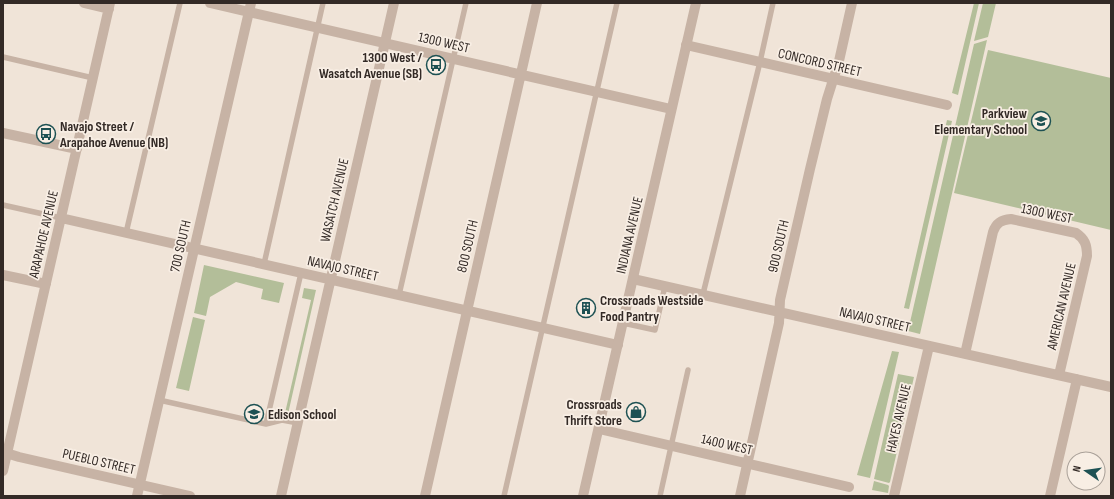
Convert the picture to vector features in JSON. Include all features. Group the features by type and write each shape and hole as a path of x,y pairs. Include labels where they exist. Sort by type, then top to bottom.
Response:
{"street":[{"path":"84,3 109,6"},
{"name":"1300 WEST","path":"210,3 250,7 318,28 671,109"},
{"name":"WASATCH AVENUE","path":"281,496 394,3"},
{"name":"800 SOUTH","path":"425,496 537,3"},
{"name":"INDIANA AVENUE","path":"583,496 696,3"},
{"name":"900 SOUTH","path":"740,496 778,326 780,300 803,200 852,3"},
{"name":"ARAPAHOE AVENUE","path":"3,471 5,452 46,284 109,6"},
{"name":"700 SOUTH","path":"137,496 250,7"},
{"name":"CONCORD STREET","path":"686,45 947,105"},
{"path":"3,133 76,150"},
{"name":"NAVAJO STREET","path":"61,218 618,344"},
{"name":"1300 WEST","path":"965,354 992,232 1000,221 1011,219 1076,233 1086,242"},
{"name":"AMERICAN AVENUE","path":"1059,375 1087,256 1086,242"},
{"path":"3,275 46,284"},
{"name":"NAVAJO STREET","path":"633,278 1111,387"},
{"name":"HAYES AVENUE","path":"894,496 929,346"},
{"path":"1050,496 1077,379"},
{"name":"1400 WEST","path":"599,429 849,487"},
{"name":"PUEBLO STREET","path":"5,452 190,496"}],"lane":[{"path":"126,233 180,3"},
{"path":"264,264 324,3"},
{"path":"399,295 466,3"},
{"path":"504,496 616,3"},
{"path":"703,294 773,3"},
{"path":"3,57 93,78"},
{"path":"3,205 61,218"},
{"path":"266,424 301,273"},
{"path":"623,323 655,330 665,286"},
{"path":"660,496 688,370"},
{"path":"159,400 266,424 282,420 298,423"}],"green space":[{"path":"974,3 979,3 958,95 952,93"},
{"path":"983,3 996,3 988,37 974,41"},
{"path":"987,40 920,334 908,331 974,44"},
{"name":"Parkview Elementary School","path":"988,50 1111,78 1111,230 954,193"},
{"path":"947,120 952,121 909,309 904,308"},
{"path":"204,265 284,283 279,303 261,299 263,289 236,282 210,297 206,316 194,313"},
{"path":"304,288 316,290 288,414 285,413 311,300 302,298"},
{"path":"193,317 205,320 189,391 176,388"},
{"path":"892,351 899,352 870,478 857,475"},
{"path":"898,374 914,377 889,483 874,479"},
{"path":"874,481 888,485 888,493 872,490"}],"place":[{"name":"1300 West / Wasatch Avenue (SB)","path":"436,65"},
{"name":"Parkview Elementary School","path":"1041,121"},
{"name":"Navajo Street / Arapahoe Avenue (NB)","path":"46,134"},
{"name":"Crossroads Westside Food Pantry","path":"586,308"},
{"name":"Crossroads Thrift Store","path":"636,412"},
{"name":"Edison School","path":"254,414"}]}
